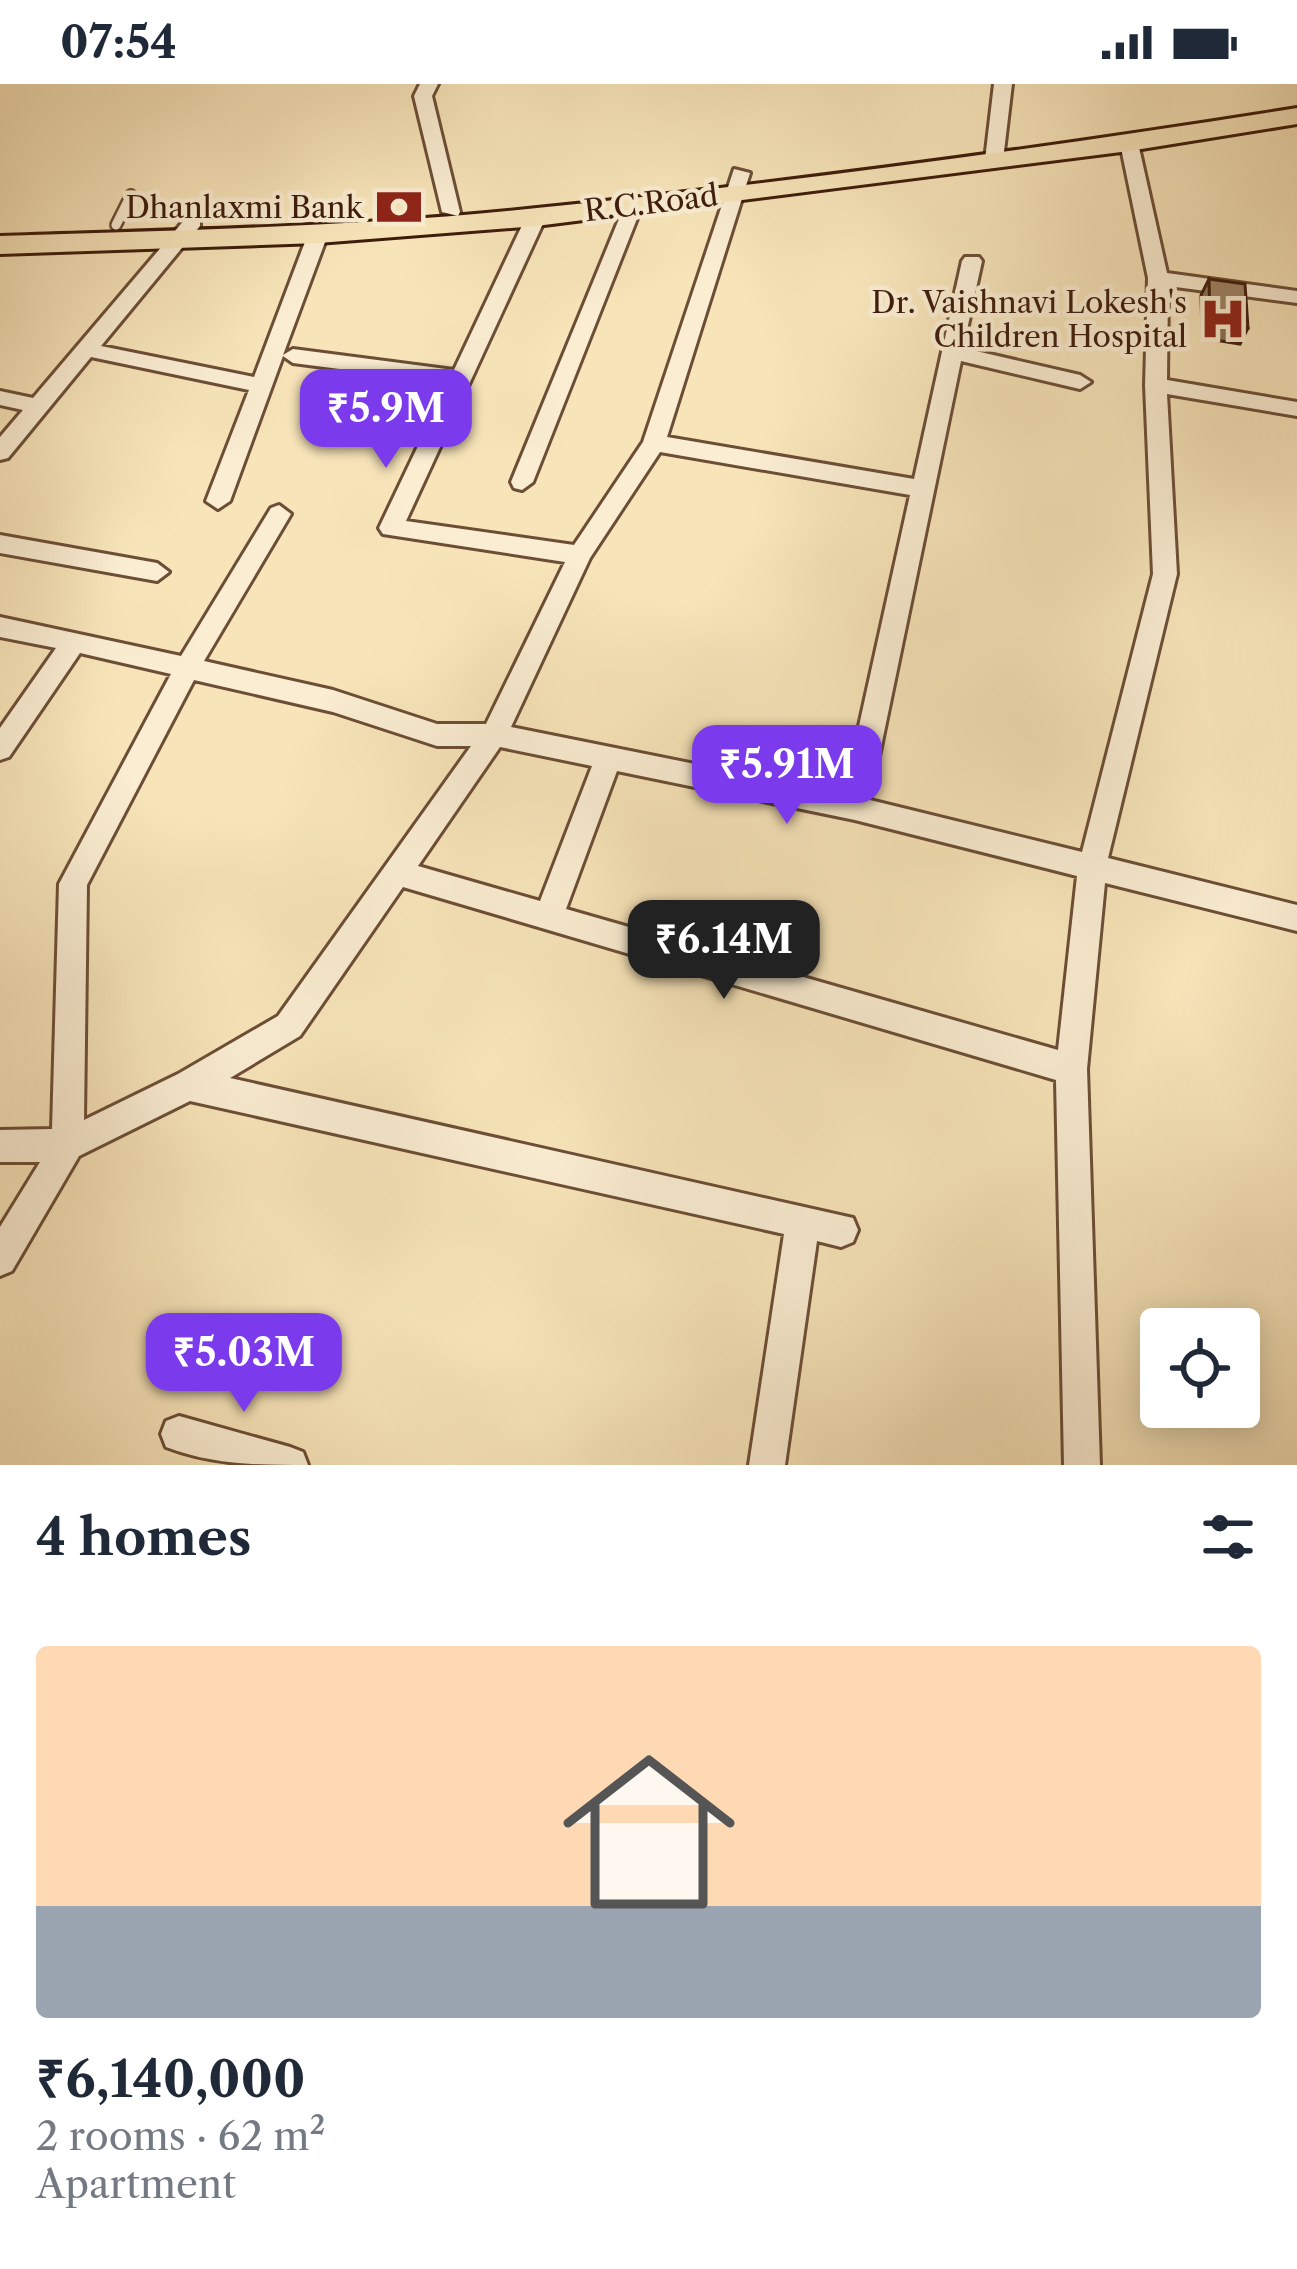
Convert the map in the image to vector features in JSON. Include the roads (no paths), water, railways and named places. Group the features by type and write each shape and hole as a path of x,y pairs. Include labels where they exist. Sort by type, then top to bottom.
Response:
{"main road":[{"name":"R.C.Road","path":"0,245 451,212 738,182 995,150 1297,101"},
{"name":"R.C.Road","path":"995,150 1129,143 1297,116"},
{"name":"R.C.Road","path":"0,224 318,234 633,206 738,182"}],"street":[{"path":"429,84 423,96 451,212"},
{"path":"995,150 1003,84"},
{"path":"1082,1465 1071,1069 1092,867 1165,574 1156,385 1158,278 1129,143"},
{"path":"0,1146 68,1145 189,1085 290,1026 494,735 580,555 654,443 738,182"},
{"path":"522,482 633,206"},
{"path":"536,217 392,528 580,555"},
{"path":"0,452 185,232"},
{"path":"218,501 257,385 318,234"},
{"path":"855,808 972,262"},
{"path":"1158,278 1297,297"},
{"path":"88,350 257,385"},
{"path":"952,352 1080,382"},
{"path":"293,356 464,378"},
{"path":"1156,385 1297,410"},
{"path":"0,398 41,407"},
{"path":"654,443 925,489"},
{"path":"0,1258 68,1145 74,884 188,667 279,514"},
{"path":"0,544 157,572"},
{"path":"0,627 333,701 437,735 494,735 855,808 1297,918"},
{"path":"0,748 74,642"},
{"path":"548,916 608,758"},
{"path":"394,872 1071,1069"},
{"path":"189,1085 841,1231"},
{"path":"766,1465 803,1221"},
{"path":"179,1434 290,1465"}],"lane":[{"path":"116,225 131,195"}],"place":[{"name":"Dhanlaxmi Bank","path":"399,207"},
{"name":"Dr. Vaishnavi Lokesh's Children Hospital","path":"1223,319"}]}
